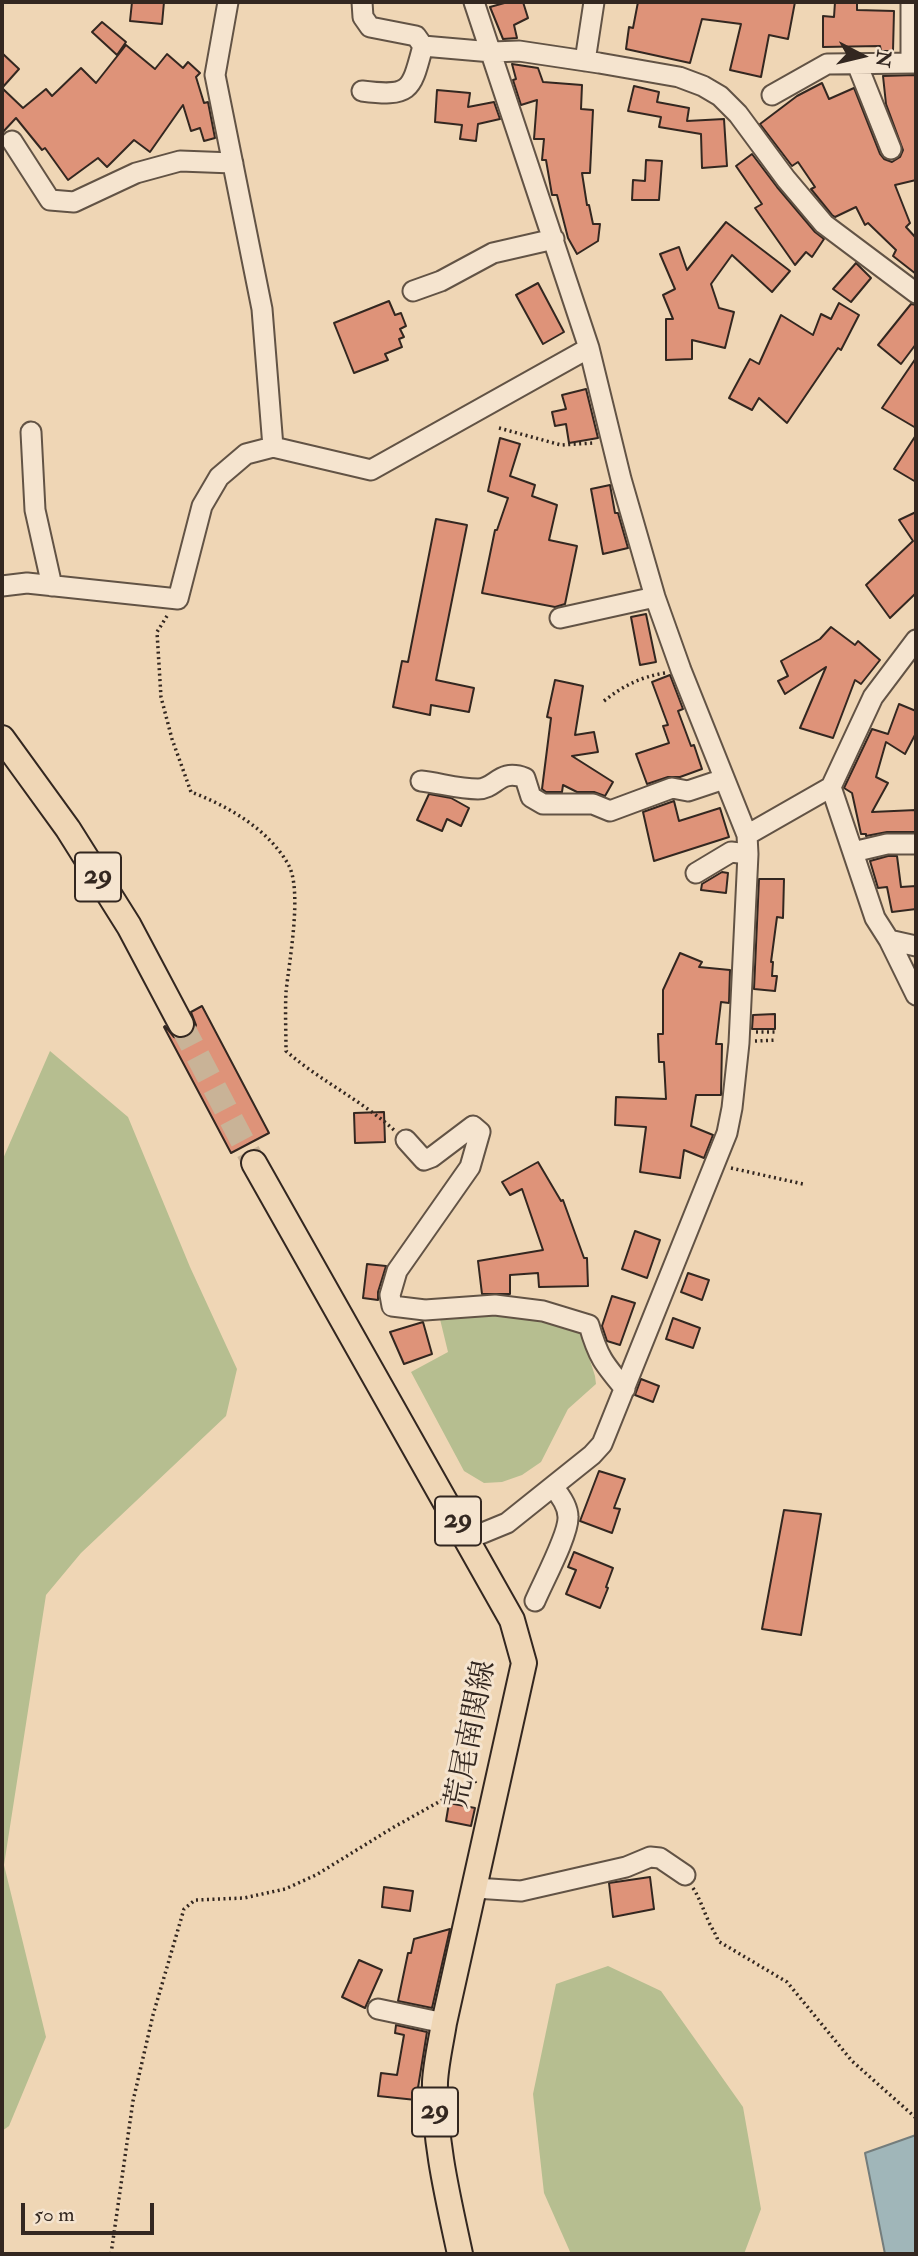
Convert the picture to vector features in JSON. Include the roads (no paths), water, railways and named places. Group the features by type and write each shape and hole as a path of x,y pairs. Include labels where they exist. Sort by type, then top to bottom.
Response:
{"main road":[{"name":"29","path":"2,738 68,829 109,894 181,1024"},
{"name":"荒尾南関線","path":"254,1163 512,1620 524,1663 444,2023 435,2079 435,2116 443,2174 460,2254"}],"street":[{"path":"228,2 215,75 262,309 273,447"},
{"path":"362,2 363,17 370,27 416,36 423,46 414,80 405,90 388,94 362,91"},
{"path":"468,1539 507,1522 592,1455 602,1444 716,1164 730,1120 736,1069 747,845 654,597 621,479 589,348 474,2"},
{"path":"585,61 594,2"},
{"path":"772,95 827,64 914,63 911,2"},
{"path":"423,46 492,52 519,51 679,77 703,86 720,96 738,114 786,179 824,224 916,293"},
{"path":"857,64 891,149"},
{"path":"12,141 50,200 74,202 136,173 180,161 233,163"},
{"path":"413,291 441,281 493,253 554,239"},
{"path":"2,586 27,583 178,599 202,506 219,477 246,454 273,447 371,470 589,348"},
{"path":"31,432 35,510 52,586"},
{"path":"559,618 654,597"},
{"path":"696,873 747,845 775,820 825,790 873,698 916,640"},
{"path":"421,781 481,789 502,776 517,775 525,778 531,797 543,804 593,804 610,811 672,788 688,791 724,779"},
{"path":"825,790 853,852 875,918 916,995"},
{"path":"853,852 887,844 916,844"},
{"path":"889,940 916,946"},
{"path":"406,1140 424,1160 473,1126 480,1132 470,1167 397,1270 390,1295 392,1306 425,1310 495,1305 543,1311 589,1325 596,1350 625,1389"},
{"path":"535,1601 567,1529 568,1513 553,1487"},
{"path":"475,1888 521,1891 626,1867 650,1857 660,1858 685,1875"},
{"path":"378,2009 444,2023"}],"water":[{"path":"916,2135 916,2254 885,2254 865,2153"}],"tunnel":[{"path":"181,1024 254,1163"}]}
